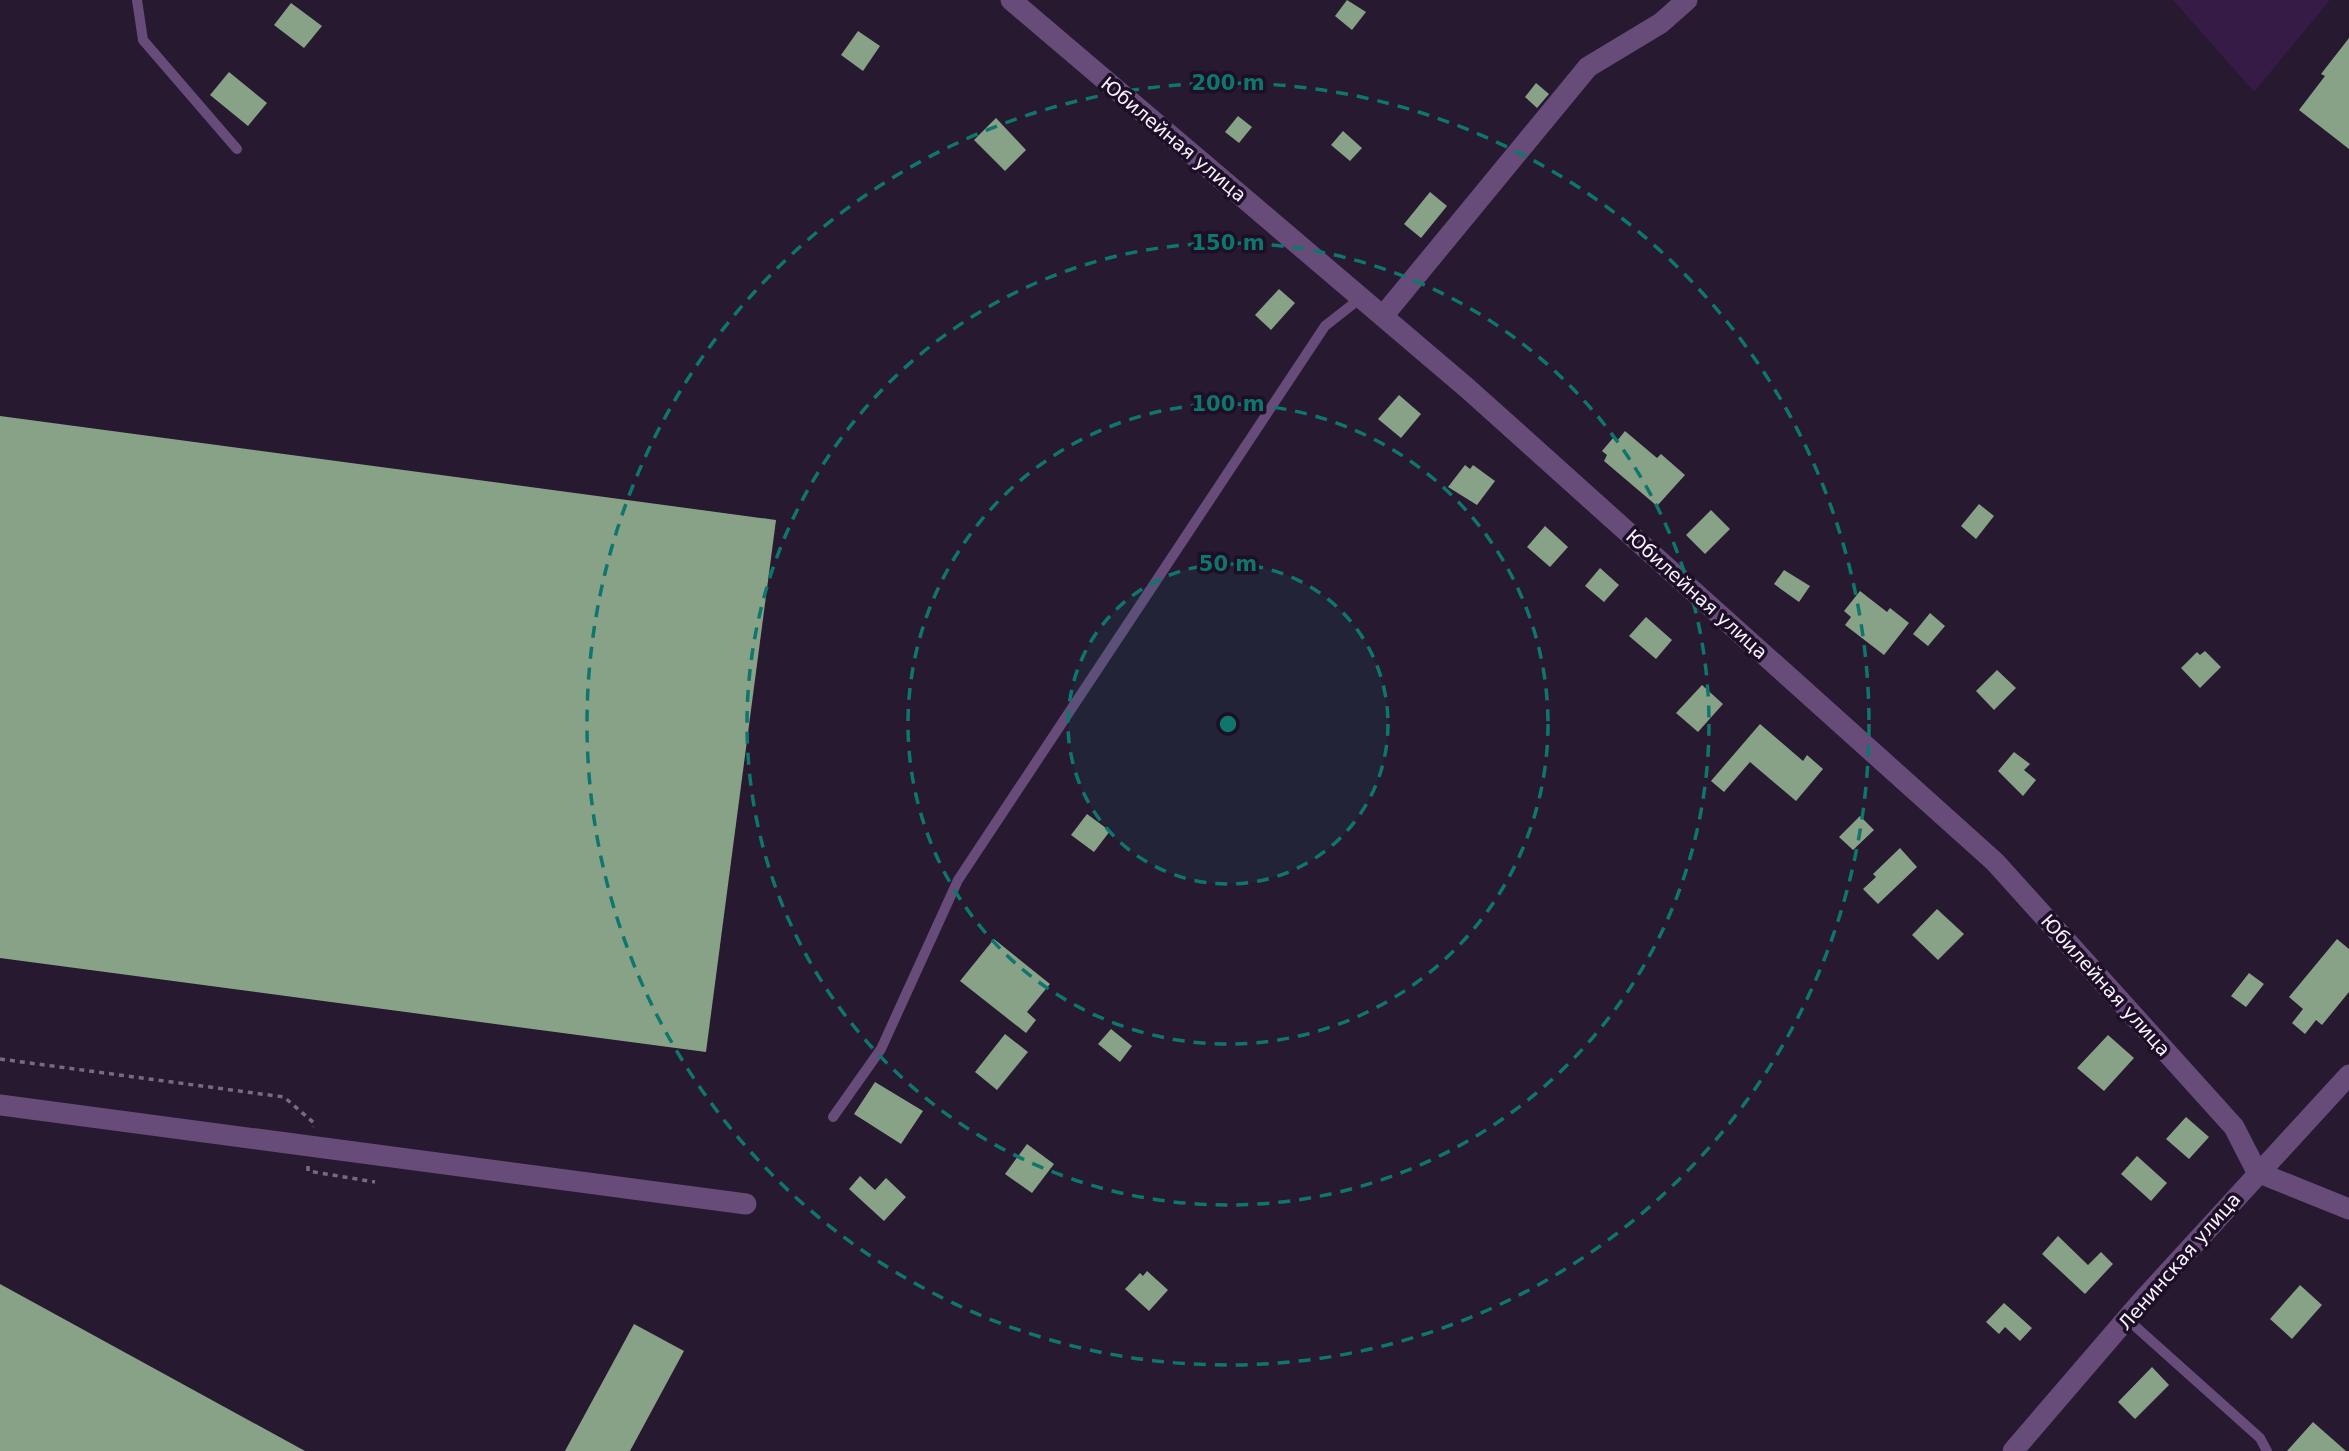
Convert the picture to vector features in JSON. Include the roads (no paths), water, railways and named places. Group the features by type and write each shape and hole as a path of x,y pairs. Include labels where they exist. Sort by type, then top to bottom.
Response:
{"street":[{"name":"Юбилейная улица","path":"1011,0 1467,388 1995,862 2234,1127 2257,1172"},
{"path":"1383,316 1588,67 1661,23 1687,0"},
{"name":"Ленинская улица","path":"2013,1451 2257,1172 2349,1075"},
{"path":"0,1105 746,1204"},
{"path":"2257,1172 2349,1209"}],"lane":[{"path":"137,0 143,40 237,149"},
{"path":"832,1117 881,1049 958,880 1325,326 1362,298"},
{"path":"2127,1319 2260,1438 2267,1451"}]}
